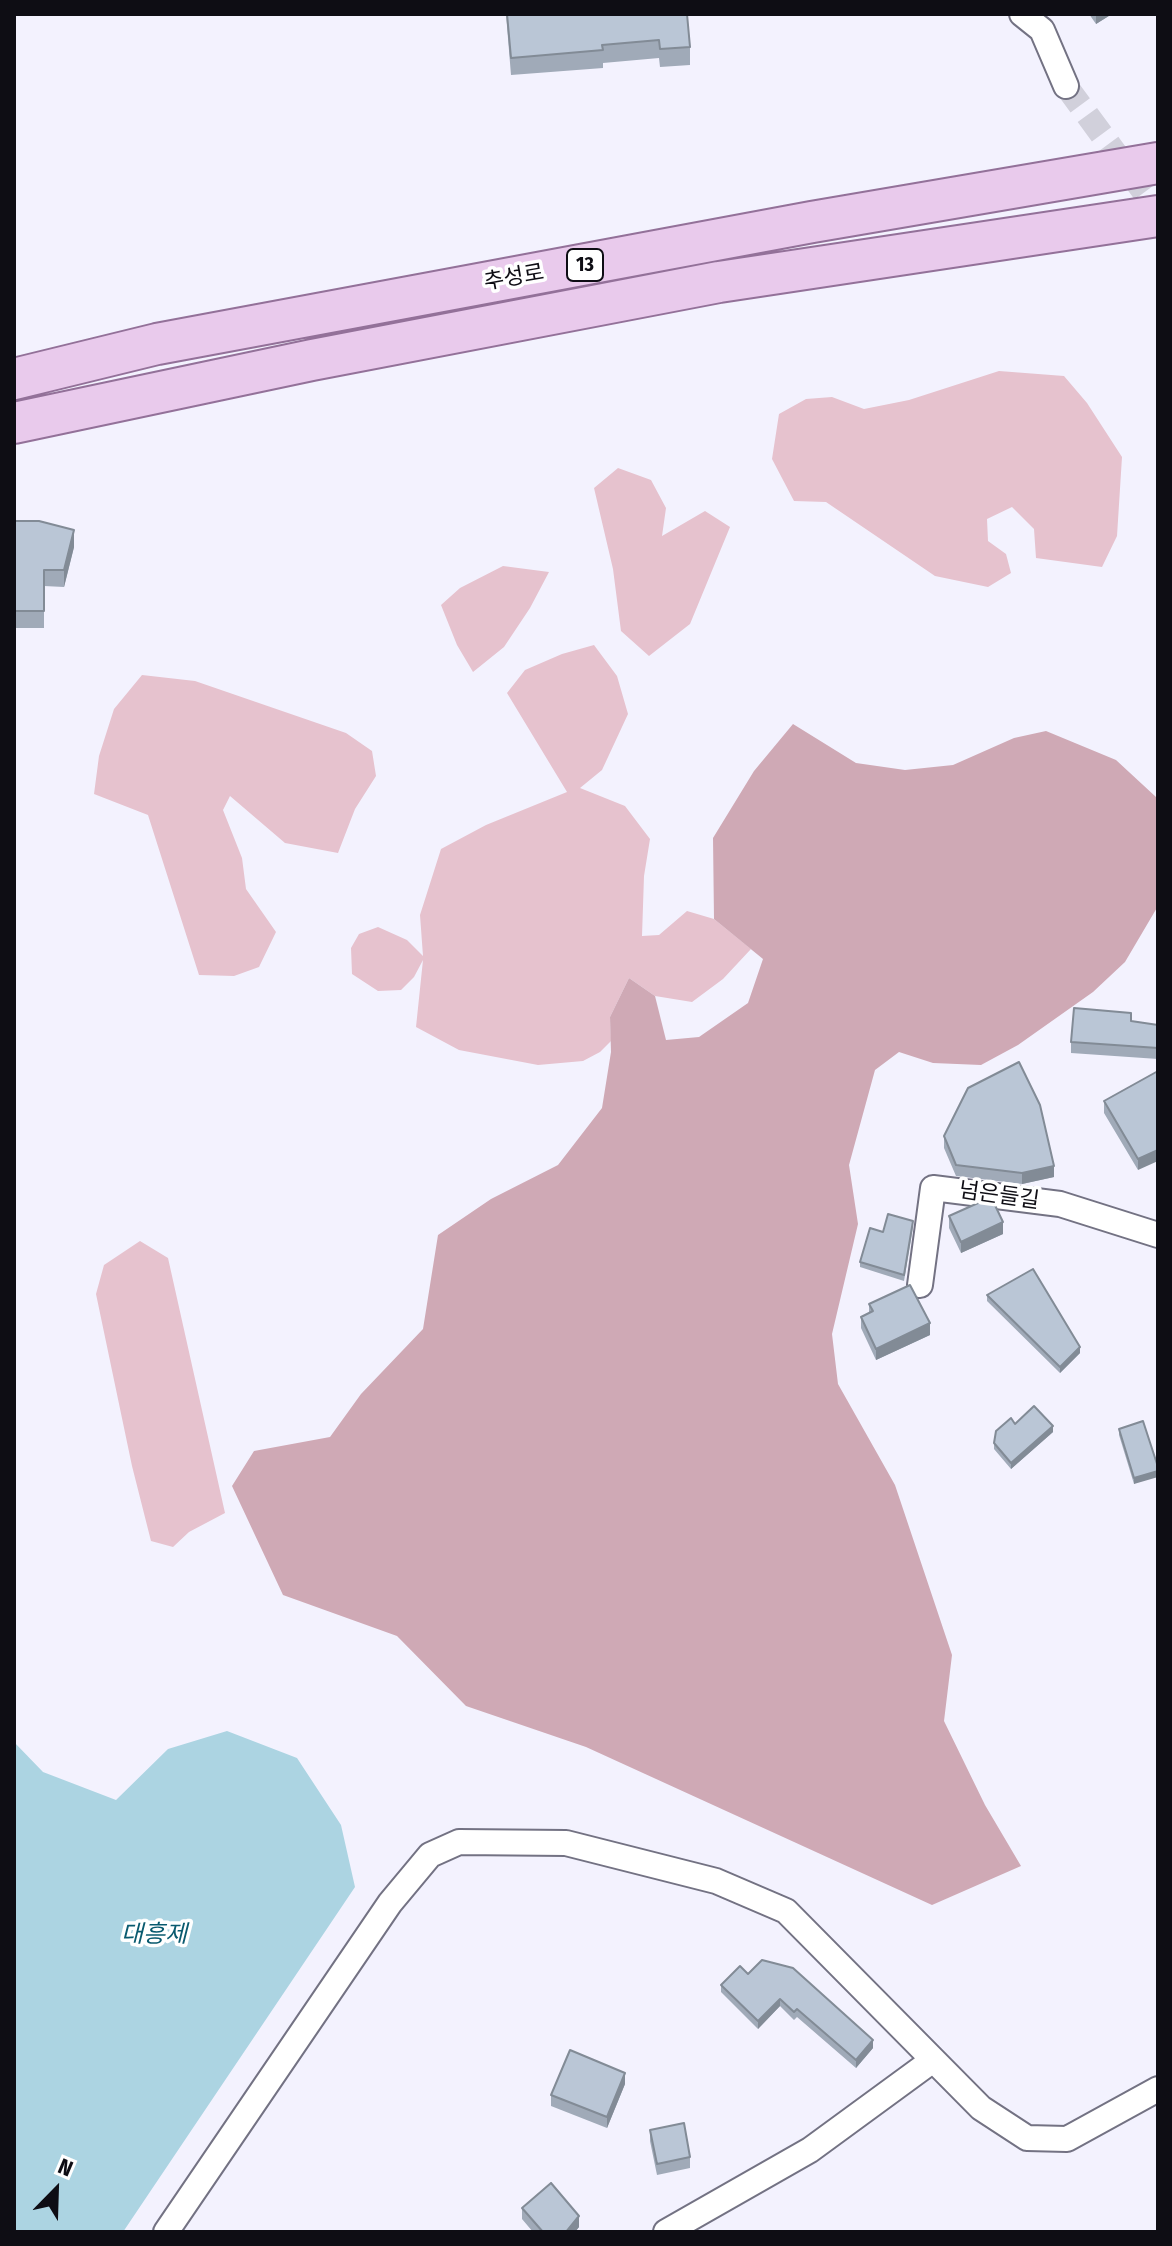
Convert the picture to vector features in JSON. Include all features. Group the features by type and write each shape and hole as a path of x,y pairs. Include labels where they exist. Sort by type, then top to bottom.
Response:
{"main road":[{"name":"추성로","path":"14,379 157,344 812,222 1158,163"},
{"name":"추성로","path":"14,423 312,360 719,282 1158,216"}],"street":[{"path":"1022,14 1042,30 1066,86"},
{"name":"넘은들길","path":"920,1285 933,1188 1060,1204 1158,1235"},
{"path":"166,2232 390,1903 430,1855 459,1842 566,1843 716,1881 786,1911 981,2108 1027,2138 1067,2139 1158,2089"},
{"path":"666,2232 810,2150 933,2060"}],"shaded area":[{"path":"999,371 1064,376 1087,403 1122,457 1117,536 1102,567 1036,558 1034,529 1012,507 987,519 988,541 1006,554 1011,573 988,587 935,576 826,502 794,501 772,459 779,414 806,399 832,397 864,409 909,400"},
{"path":"618,468 651,480 666,508 662,536 705,511 730,527 690,624 649,656 621,631 613,569 594,488"},
{"path":"503,566 549,572 504,647 473,672 457,645 441,605 460,588"},
{"path":"594,645 617,676 628,714 602,770 580,788 625,806 650,839 644,876 642,936 659,935 687,911 714,919 751,949 723,979 692,1002 655,996 629,978 610,1017 611,1041 600,1052 583,1061 538,1065 459,1050 416,1027 423,960 414,977 401,990 378,991 352,974 351,948 359,934 378,927 407,940 423,956 420,915 441,849 486,825 567,792 507,693 525,670 562,654"},
{"path":"142,675 195,681 346,733 372,751 376,776 355,809 338,853 285,843 230,796 223,810 242,858 246,889 276,932 259,967 234,976 199,975 148,815 94,794 99,756 114,709"},
{"path":"793,724 856,763 905,770 953,765 1014,738 1046,731 1116,760 1156,797 1158,906 1125,962 1093,992 1018,1045 981,1065 933,1063 899,1052 875,1070 849,1165 858,1224 832,1334 838,1384 895,1485 952,1655 944,1721 985,1805 1021,1866 932,1905 586,1747 466,1706 397,1636 283,1595 232,1486 254,1451 330,1437 361,1394 423,1329 438,1235 491,1199 558,1165 602,1108 611,1052 610,1017 629,978 655,996 666,1040 699,1037 748,1003 763,959 714,919 713,838 754,771"},
{"path":"140,1241 168,1258 225,1513 189,1532 173,1547 151,1541 96,1294 104,1265"}],"water":[{"name":"대흥제","path":"227,1731 297,1758 341,1825 355,1887 123,2232 14,2232 14,1742 43,1772 116,1800 168,1749"}],"building":[{"path":"507,14 687,14 690,47 660,49 659,40 602,45 603,50 511,58"},
{"path":"14,521 39,521 74,530 64,570 44,570 44,611 14,611"},
{"path":"1074,1008 1131,1013 1131,1021 1158,1025 1158,1048 1071,1042"},
{"path":"1019,1062 1040,1105 1054,1166 1022,1173 956,1165 944,1136 968,1088"},
{"path":"1158,1071 1158,1150 1138,1159 1104,1101"},
{"path":"992,1199 1003,1222 961,1242 949,1216"},
{"path":"888,1214 913,1221 904,1275 860,1262 870,1228 883,1232"},
{"path":"1033,1269 1080,1347 1060,1367 987,1295"},
{"path":"910,1285 930,1323 876,1349 861,1317 873,1311 869,1304"},
{"path":"1034,1406 1053,1426 1011,1463 994,1443 996,1431 1011,1418 1015,1424"},
{"path":"1143,1421 1158,1471 1134,1478 1119,1429"},
{"path":"762,1960 793,1968 873,2040 856,2060 797,2009 794,2012 780,1999 758,2021 721,1985 740,1966 748,1974"},
{"path":"570,2050 625,2073 607,2117 551,2095"},
{"path":"684,2123 690,2157 657,2164 650,2130"},
{"path":"551,2183 579,2216 566,2232 543,2232 522,2208"}],"tunnel":[{"path":"1066,86 1158,211"}]}
